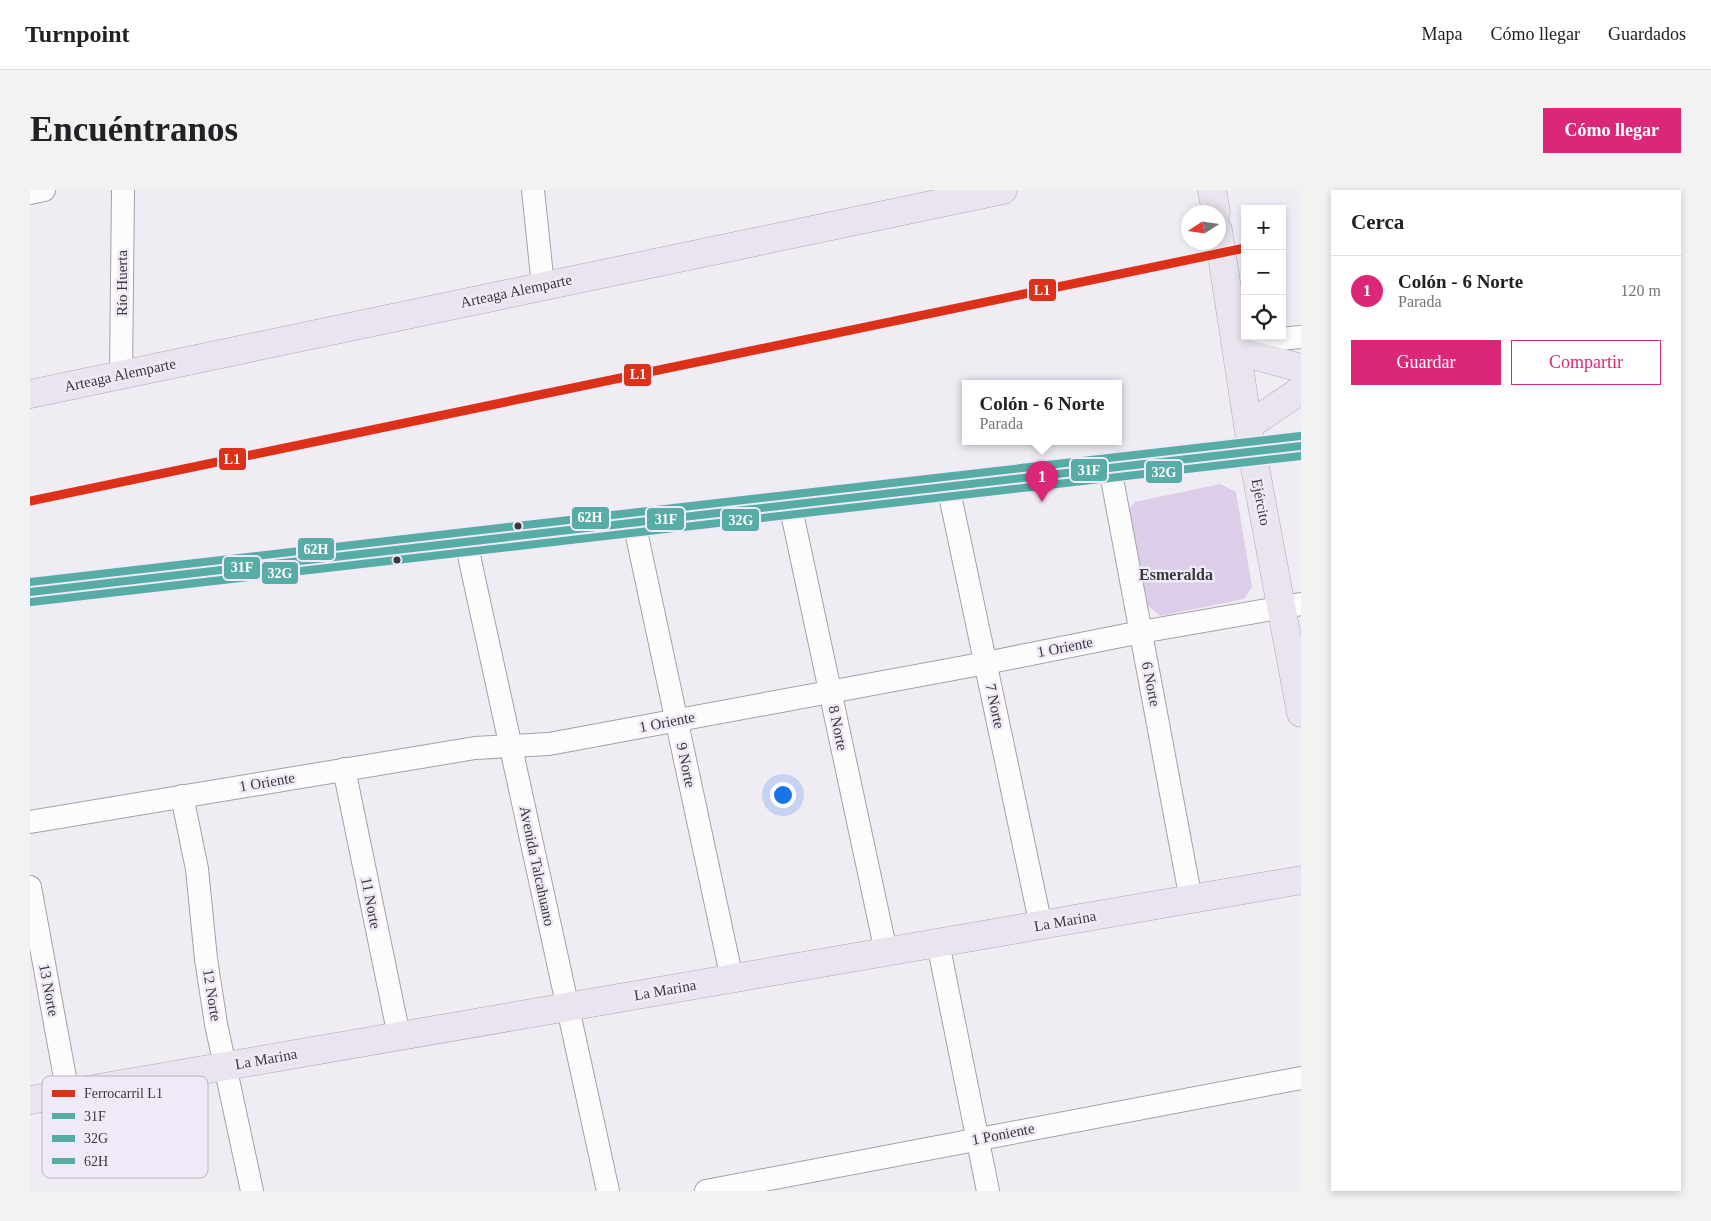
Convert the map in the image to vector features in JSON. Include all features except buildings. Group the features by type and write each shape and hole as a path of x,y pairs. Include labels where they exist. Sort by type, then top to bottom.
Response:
{"main road":[{"name":"Arteaga Alemparte","path":"30,394 543,286 969,193 1003,190"},
{"path":"1212,190 1215,205"},
{"name":"Ejército","path":"1221,250 1250,439 1291,606 1301,713"},
{"path":"1237,347 1301,368"},
{"path":"1250,439 1301,390"},
{"name":"La Marina","path":"168,1076 1301,880"}],"street":[{"path":"30,193 44,190"},
{"name":"Río Huerta","path":"121,375 122,190"},
{"path":"532,190 543,286"},
{"path":"1237,347 1301,337"},
{"path":"30,592 1110,468 1250,439"},
{"name":"6 Norte","path":"1110,468 1191,900"},
{"name":"7 Norte","path":"948,486 1041,926"},
{"name":"8 Norte","path":"790,504 886,952"},
{"name":"9 Norte","path":"634,522 732,979"},
{"name":"Avenida Talcahuano","path":"466,542 608,1191"},
{"name":"1 Oriente","path":"30,822 475,748 549,744 986,663 1141,632 1291,606"},
{"name":"11 Norte","path":"344,769 399,1036"},
{"name":"12 Norte","path":"182,796 198,869 209,978 224,1066 252,1191"},
{"name":"13 Norte","path":"30,887 65,1076"},
{"path":"938,943 988,1191"},
{"name":"1 Poniente","path":"706,1191 1301,1078"}],"shaded area":[{"path":"1220,484 1236,492 1252,587 1244,599 1160,616 1144,602 1128,510 1135,502"}],"rail line":[{"name":"L1","path":"30,501 1241,249"}],"transit line":[{"name":"62H","path":"30,582 1300,436"},
{"name":"31F","path":"30,592 1301,446"},
{"name":"32G","path":"31,602 1301,456"}],"place":[{"name":"Colón - 6 Norte","path":"1042,502"}],"district":[{"name":"Esmeralda","path":"1176,574"}]}
